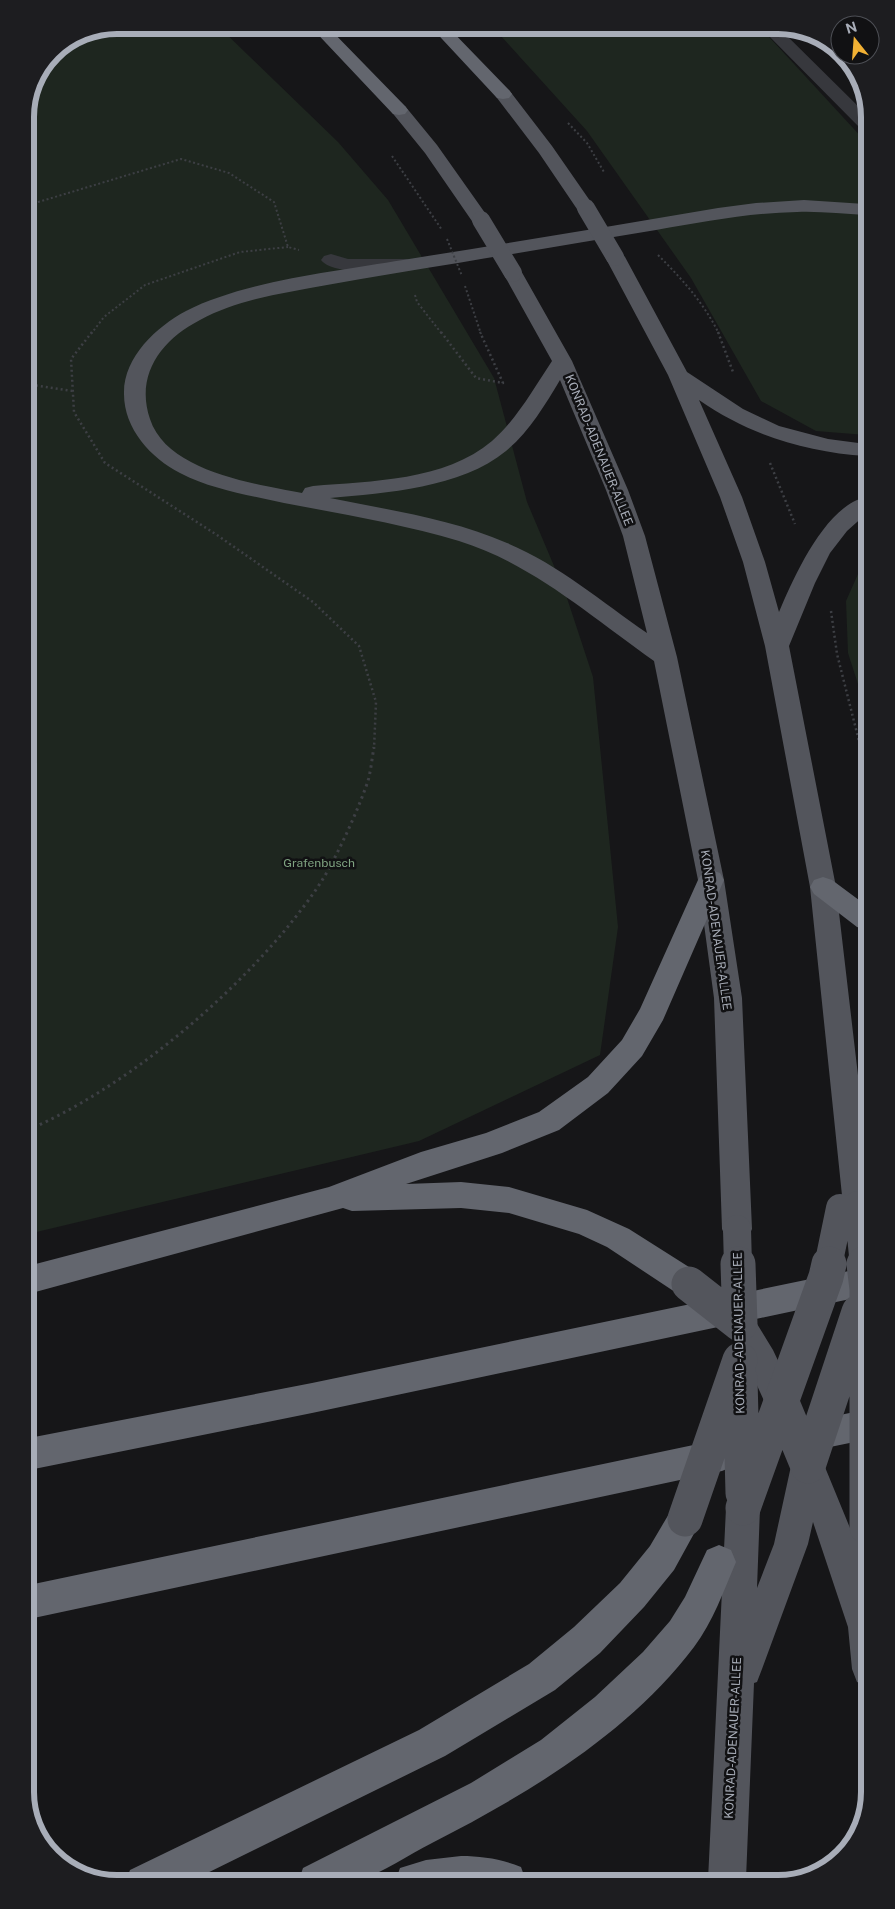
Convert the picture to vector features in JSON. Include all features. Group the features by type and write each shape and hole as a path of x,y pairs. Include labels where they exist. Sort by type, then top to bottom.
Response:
{"highway":[{"path":"327,34 399,110"},
{"path":"446,34 503,94"},
{"path":"34,1278 330,1199 421,1165 491,1144 549,1121 598,1085 632,1048 654,1012 711,880"},
{"path":"823,888 861,915"},
{"path":"330,1199 462,1195 509,1200 586,1223 639,1250 688,1284"},
{"path":"34,1453 861,1286"},
{"path":"34,1601 861,1426"},
{"path":"162,1875 432,1743 542,1677 587,1640 632,1595 662,1558 685,1519"},
{"path":"331,1875 484,1796 554,1753 608,1710 656,1665 682,1633 730,1559"}],"main road":[{"path":"503,94 546,150 586,208 615,257 678,375 731,497 754,562 777,646 823,888 852,1149 849,1206 782,1403 743,1508 730,1559"},
{"name":"KONRAD-ADENAUER-ALLEE","path":"399,110 431,149 481,220 562,361 617,490 634,536 665,657 711,880 728,998 740,1324 743,1508"},
{"path":"665,657 531,564 490,544 431,527 284,495 237,488 210,479 187,468 167,456 152,441 141,425 133,392 136,375 144,359 156,344 171,330 190,317 212,307 262,292 407,265 734,212 794,206 861,210"},
{"path":"284,495 379,487 416,480 449,472 479,458 498,447 517,427 562,361"},
{"path":"678,375 720,405 780,433 810,442 861,450"},
{"path":"777,646 813,564 840,525 861,508"},
{"path":"849,1206 861,1256"},
{"path":"688,1284 740,1324 762,1360 808,1466 851,1531"},
{"path":"736,1692 791,1544 808,1466 861,1306"},
{"path":"685,1519 740,1360"},
{"path":"861,1386 851,1531 861,1595"},
{"name":"KONRAD-ADENAUER-ALLEE","path":"726,1875 736,1692 730,1559"}],"street":[{"path":"775,34 861,119"},
{"path":"331,260 347,265 407,265"}],"path":[{"path":"389,152 442,230"},
{"path":"34,204 180,159 228,173 274,202 288,247"},
{"path":"407,265 417,302 476,378 503,383 488,355 477,328 462,276 447,239"},
{"path":"34,1127 113,1083 170,1041 207,1010 264,955 303,908 333,862 368,780 376,739 376,702 359,646 314,602 217,534 105,463 74,412 71,359 104,317 145,285 240,252 288,247 331,260"},
{"path":"655,252 693,292 713,325 731,361 735,380 755,422 781,492 813,564 830,589 837,654 861,750"},
{"path":"34,385 73,390"}],"green space":[{"name":"Grafenbusch","path":"226,34 338,142 388,200 494,378 527,502 565,592 593,677 618,927 600,1055 419,1141 34,1233 34,111 40,85 58,58 85,40 100,35"},
{"path":"499,34 766,34 861,137 861,435 816,431 761,401 691,278 587,131"},
{"path":"861,567 861,693 848,653 846,601"}]}
